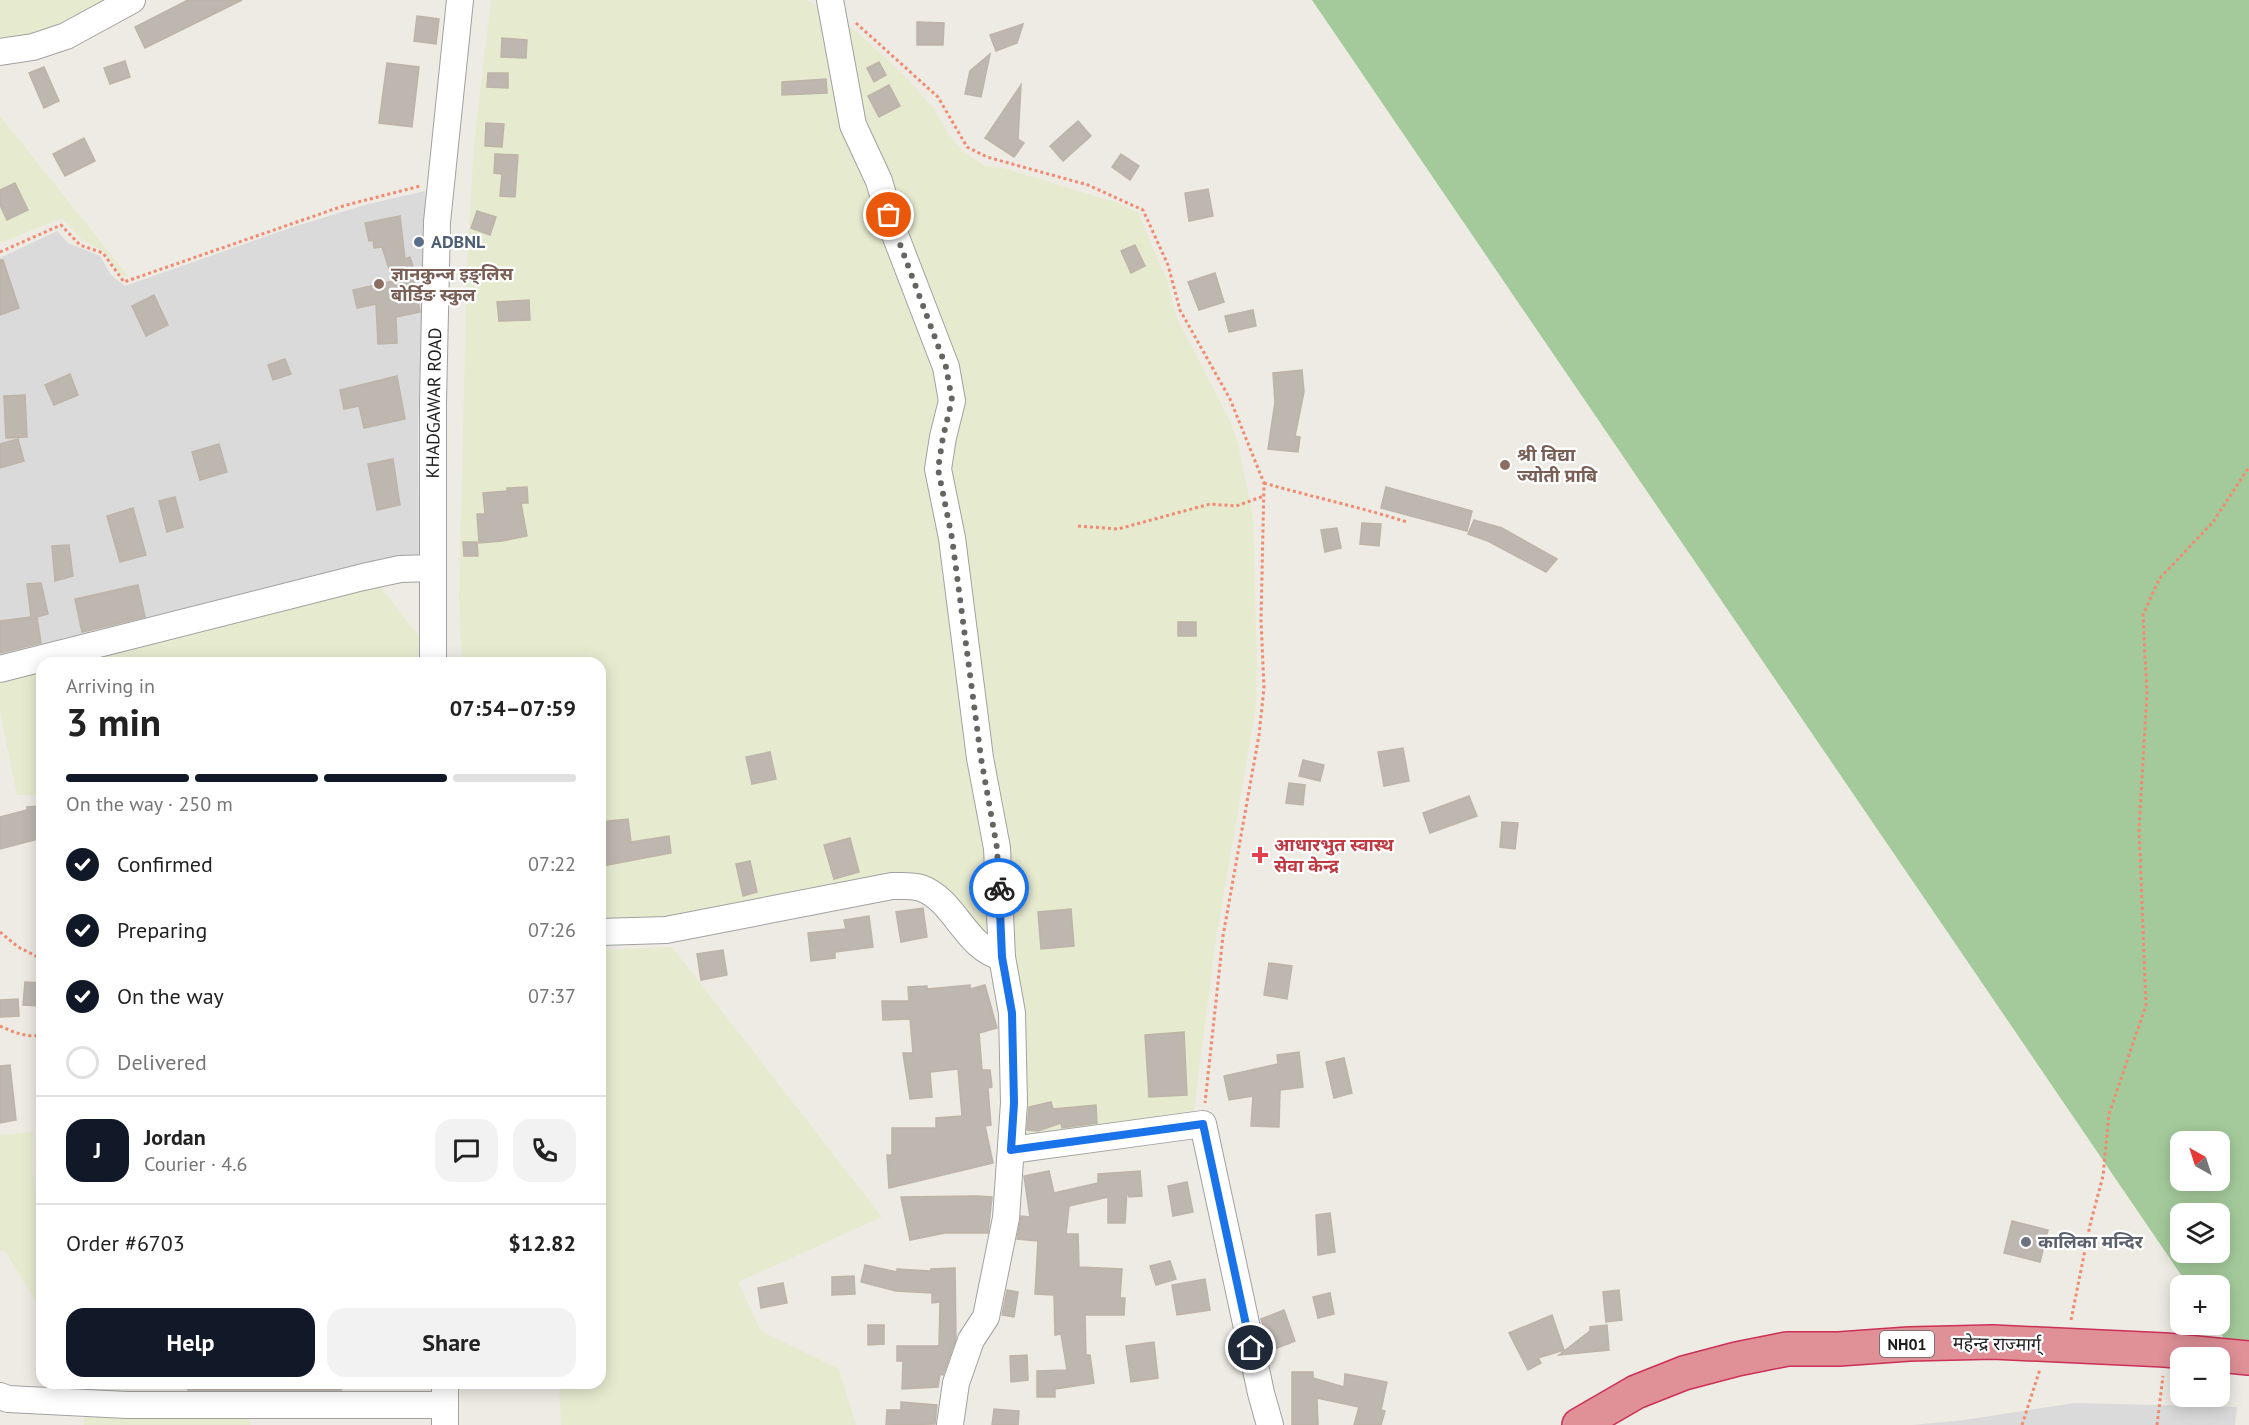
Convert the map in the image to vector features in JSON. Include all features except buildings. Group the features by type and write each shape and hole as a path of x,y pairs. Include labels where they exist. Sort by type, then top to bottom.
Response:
{"highway":[{"name":"महेन्द्र राज्मार्ग्","path":"1579,1425 1636,1392 1684,1373 1787,1349 1993,1342 2166,1350 2249,1358"}],"street":[{"path":"0,52 33,47 66,36 132,0"},
{"name":"KHADGAWAR ROAD","path":"433,657 433,402 437,222 460,0"},
{"path":"830,0 853,124 879,181 894,232 946,367 952,400 938,469 952,538 981,758 997,848 1002,957 1012,1013 1014,1103 1006,1218 986,1317 971,1340 956,1383 950,1425"},
{"path":"47,657 363,577 400,569 433,568"},
{"path":"0,669 36,660"},
{"path":"606,932 666,930 892,886 919,887 934,894 975,939 994,956 1002,957"},
{"path":"1011,1150 1203,1124 1261,1393 1270,1425"},
{"path":"0,1396 8,1399 127,1405 445,1404"}],"path":[{"path":"830,0 938,97 967,147 987,158 1088,185 1143,210 1168,265 1180,310 1230,399 1264,483 1261,620 1264,688 1259,735 1223,936 1203,1124"},
{"path":"0,252 61,225 80,245 103,253 124,282 344,206 441,181"},
{"path":"2022,1425 2057,1345 2103,1176 2109,1114 2146,1005 2139,828 2147,694 2142,615 2159,579 2213,522 2249,467"},
{"path":"1264,483 1320,499 1364,508 1407,522"},
{"path":"1078,526 1118,529 1210,504 1236,506 1264,496"},
{"path":"0,932 36,956"},
{"path":"0,1026 15,1033 36,1036"},
{"path":"2157,1425 2166,1350"}],"shaded area":[{"path":"425,191 426,271 418,422 419,557 0,665 0,258 57,231 68,243 100,256 111,275 125,286 290,228 368,204"},
{"path":"2075,1403 2237,1407 2235,1425 1912,1425 1964,1420"}],"green space":[{"path":"0,0 117,0 84,19 0,46"},
{"path":"491,0 806,0 819,7 856,148 941,375 994,944 930,882 696,915 606,923 606,657 462,657 459,599 467,262 474,142"},
{"path":"1312,0 2249,0 2249,1375 2222,1335 2230,1335 2230,1275 2181,1275 2173,1263 2230,1263 2230,1203 2170,1203 2170,1259"},
{"path":"849,25 903,74 933,108 949,135 963,151 983,165 1007,169 1118,203 1138,213 1167,280 1176,316 1231,423 1238,443 1253,517 1256,707 1216,939 1194,1110 1186,1119 1024,1142 1010,863 964,558 944,461 957,414 867,136 845,41"},
{"path":"0,116 128,276 123,277 104,252 81,239 62,218 0,243"},
{"path":"375,580 421,639 422,657 66,657"},
{"path":"36,664 36,795 17,795 0,711 0,673"},
{"path":"672,947 882,1217 738,1282 761,1331 839,1369 856,1425 561,1425 559,1389 606,1389 606,950"},
{"path":"33,1132 32,1171 36,1192 36,1301 5,1251 0,1251 0,1135"},
{"path":"247,1413 251,1425 83,1425 86,1415"}],"way so far":[{"path":"889,215 946,367 952,400 938,469 952,538 963,613 981,758 997,848 999,888"}],"place":[{"name":"ADBNL","path":"419,242"},
{"name":"ज्ञानकुन्ज इङ्लिस बोर्डिङ स्कुल","path":"379,284"},
{"name":"श्री विद्या ज्योती प्राबि","path":"1505,465"},
{"name":"आधारभुत स्वास्थ सेवा केन्द्र","path":"1260,855"},
{"name":"कालिका मन्दिर","path":"2026,1242"}],"route":[{"path":"999,888 1002,957 1012,1013 1014,1103 1011,1150 1203,1124 1251,1348"}]}
